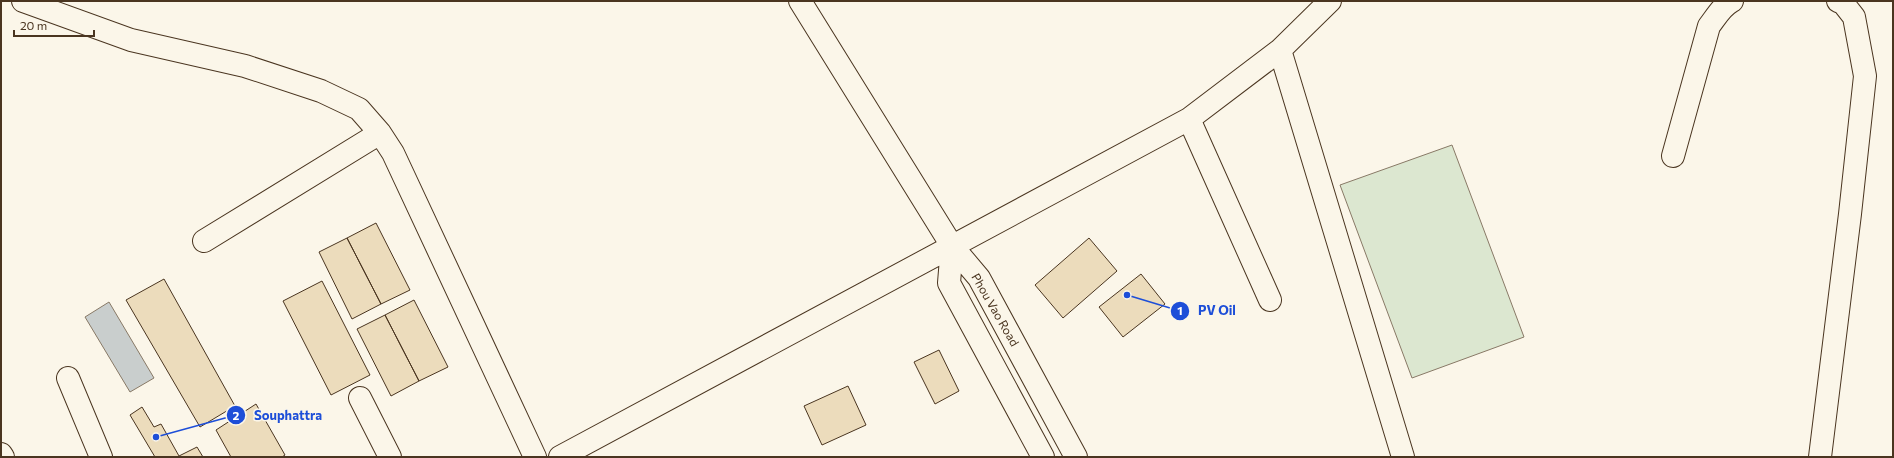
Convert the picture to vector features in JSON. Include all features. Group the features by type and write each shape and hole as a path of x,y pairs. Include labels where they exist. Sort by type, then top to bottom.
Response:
{"street":[{"path":"23,1 131,40 245,66 321,91 359,109 380,133 393,153 535,457"},
{"name":"Phou Vao Road","path":"800,1 952,246 979,278 1076,457"},
{"path":"560,457 1189,119 1280,50 1330,1"},
{"path":"1673,156 1709,26 1718,13 1732,1"},
{"path":"1820,457 1850,214 1865,76 1854,17 1843,3 1838,1"},
{"path":"1280,50 1403,457"},
{"path":"1189,119 1270,300"},
{"path":"204,241 380,133"},
{"path":"952,246 950,283 1043,457"},
{"path":"68,378 101,457"},
{"path":"360,398 390,457"}],"green space":[{"path":"1452,145 1524,337 1412,378 1340,185"}],"shaded area":[{"path":"109,302 154,378 130,392 85,317"}],"building":[{"path":"376,223 410,290 381,304 347,238"},
{"path":"347,238 381,304 352,319 319,252"},
{"path":"1089,238 1117,271 1063,318 1035,285"},
{"path":"1141,274 1165,304 1123,337 1099,307"},
{"path":"164,279 235,406 200,427 126,300"},
{"path":"322,281 370,375 331,395 283,301"},
{"path":"414,300 448,367 419,381 385,315"},
{"path":"385,315 419,381 391,396 357,329"},
{"path":"939,350 959,391 935,404 914,362"},
{"path":"848,386 866,425 822,445 804,406"},
{"path":"256,404 285,455 282,457 231,457 216,430"},
{"path":"142,407 154,427 161,424 179,456 197,447 203,457 155,457 130,415"}],"place":[{"name":"PV Oil","path":"1127,295"},
{"name":"Souphattra","path":"156,437"}]}
